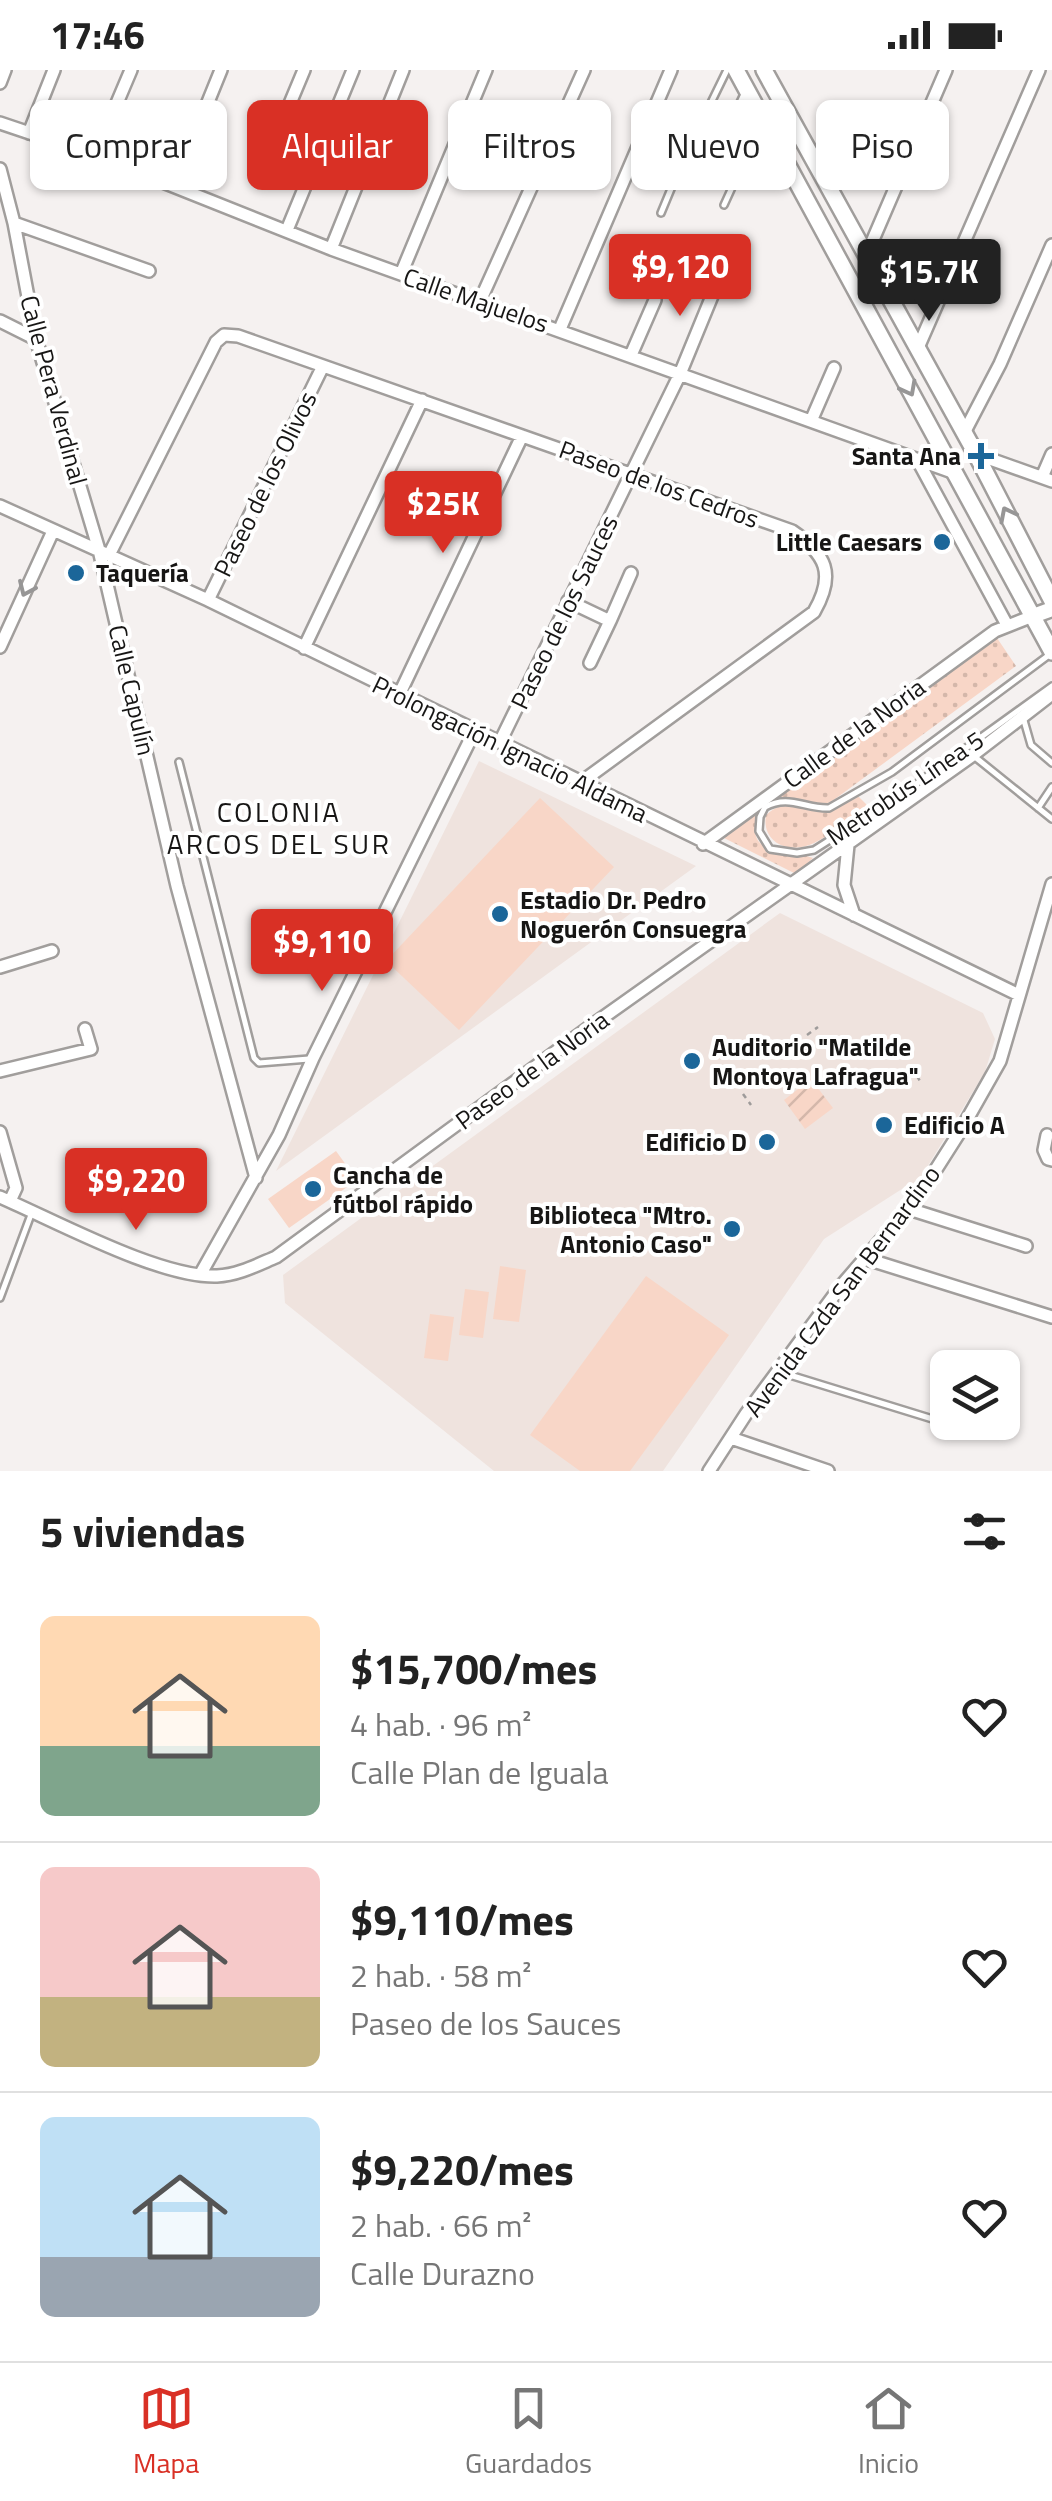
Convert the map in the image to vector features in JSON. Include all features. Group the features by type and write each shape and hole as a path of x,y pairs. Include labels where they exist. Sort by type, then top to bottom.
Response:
{"main road":[{"path":"736,70 752,100"},
{"path":"764,70 976,454 1052,601"},
{"path":"796,180 1052,653"}],"street":[{"path":"0,83 5,70"},
{"path":"29,133 54,70"},
{"path":"118,100 131,70"},
{"path":"210,100 222,70"},
{"path":"291,100 304,70"},
{"path":"287,230 352,70"},
{"path":"331,249 403,70"},
{"path":"401,274 486,70"},
{"path":"480,302 584,70"},
{"path":"560,330 671,70"},
{"path":"866,256 946,70"},
{"path":"918,350 1041,70 1052,73"},
{"name":"Calle Majuelos","path":"0,123 29,133"},
{"name":"Calle Pera Verdinal","path":"0,169 36,339 104,552"},
{"name":"Calle Majuelos","path":"184,190 331,249 954,473"},
{"path":"14,223 149,271"},
{"path":"964,433 1000,364 1052,244"},
{"name":"Paseo de los Sauces","path":"500,742 680,374 718,278"},
{"path":"631,355 655,300"},
{"path":"0,321 36,339"},
{"name":"Paseo de los Cedros","path":"104,552 216,342 224,335 238,336 792,532 815,546 826,572 826,585 814,612 580,783"},
{"name":"Paseo de los Olivos","path":"208,600 322,368"},
{"path":"811,421 834,368"},
{"path":"304,648 422,400"},
{"path":"400,694 522,436"},
{"path":"976,454 1047,479 1052,454"},
{"path":"916,459 1007,625"},
{"name":"Prolongación Ignacio Aldama","path":"0,506 208,600 1018,995"},
{"path":"0,648 53,531"},
{"name":"Calle Capulín","path":"104,552 177,886 256,1178"},
{"path":"590,663 631,573"},
{"path":"568,601 610,621"},
{"path":"1032,616 1052,609"},
{"name":"Calle de la Noria","path":"703,844 1007,625 1032,616"},
{"path":"790,886 973,756 1052,694"},
{"path":"0,1132 16,1188 5,1199 163,1267 200,1275 280,1136 313,1058 475,730"},
{"path":"848,845 844,884 854,915"},
{"name":"Avenida Czda San Bernardino","path":"709,1471 841,1286 909,1209 961,1130 1000,1061 1052,884"},
{"name":"Paseo de la Noria","path":"200,1275 241,1272 276,1257 790,886"},
{"path":"0,968 52,951"},
{"path":"0,1071 92,1049 86,1029"},
{"path":"1047,1136 1044,1150 1052,1160"},
{"path":"909,1209 1026,1246"},
{"path":"867,1259 1052,1317"},
{"path":"730,1438 828,1471"}],"lane":[{"path":"712,100 727,70"},
{"path":"741,100 746,89"},
{"path":"661,213 671,190"},
{"path":"724,205 731,190"},
{"name":"Metrobús Línea 5","path":"1052,653 892,772 829,808 790,800 765,808 760,817 762,839 779,852 814,850 906,792 1052,686"},
{"path":"1023,716 1030,745 1052,763"},
{"path":"973,756 1052,819"},
{"path":"179,762 254,1058 270,1064 313,1058"},
{"path":"1038,808 1052,787"},
{"path":"0,1298 33,1211"},
{"path":"777,1372 930,1417"}],"path":[{"path":"807,1035 818,1027"},
{"path":"916,1076 920,1082"},
{"path":"743,1094 752,1106"}],"shaded area":[{"path":"997,638 1016,666 831,802 815,804 784,799 764,805 757,822 760,843 813,858 796,874 716,834"},
{"path":"479,761 696,866 276,1171"},
{"path":"857,795 869,807 814,843 787,847 768,833 766,815 775,808 791,805 828,810"},
{"name":"Estadio Dr. Pedro Noguerón Consuegra","path":"540,798 614,867 459,1030 386,961"},
{"path":"780,913 983,1013 995,1039 985,1072 915,1187 905,1187 824,1239 663,1471 494,1471 285,1303 283,1275"},
{"path":"811,1079 833,1108 805,1129 784,1100"},
{"name":"Cancha de fútbol rápido","path":"336,1151 357,1180 289,1228 268,1199"},
{"path":"500,1266 526,1270 519,1322 493,1319"},
{"path":"646,1276 729,1335 630,1471 580,1471 530,1435"},
{"path":"465,1289 489,1292 483,1338 459,1335"},
{"path":"430,1314 454,1317 448,1361 424,1358"}],"place":[{"name":"Santa Ana","path":"981,456"},
{"name":"Little Caesars","path":"942,542"},
{"name":"Taquería","path":"76,573"},
{"name":"Estadio Dr. Pedro Noguerón Consuegra","path":"500,914"},
{"name":"Auditorio \"Matilde Montoya Lafragua\"","path":"692,1061"},
{"name":"Edificio A","path":"884,1125"},
{"name":"Edificio D","path":"767,1142"},
{"name":"Cancha de fútbol rápido","path":"313,1189"},
{"name":"Biblioteca \"Mtro. Antonio Caso\"","path":"732,1229"}],"district":[{"name":"COLONIA ARCOS DEL SUR","path":"279,827"}]}
